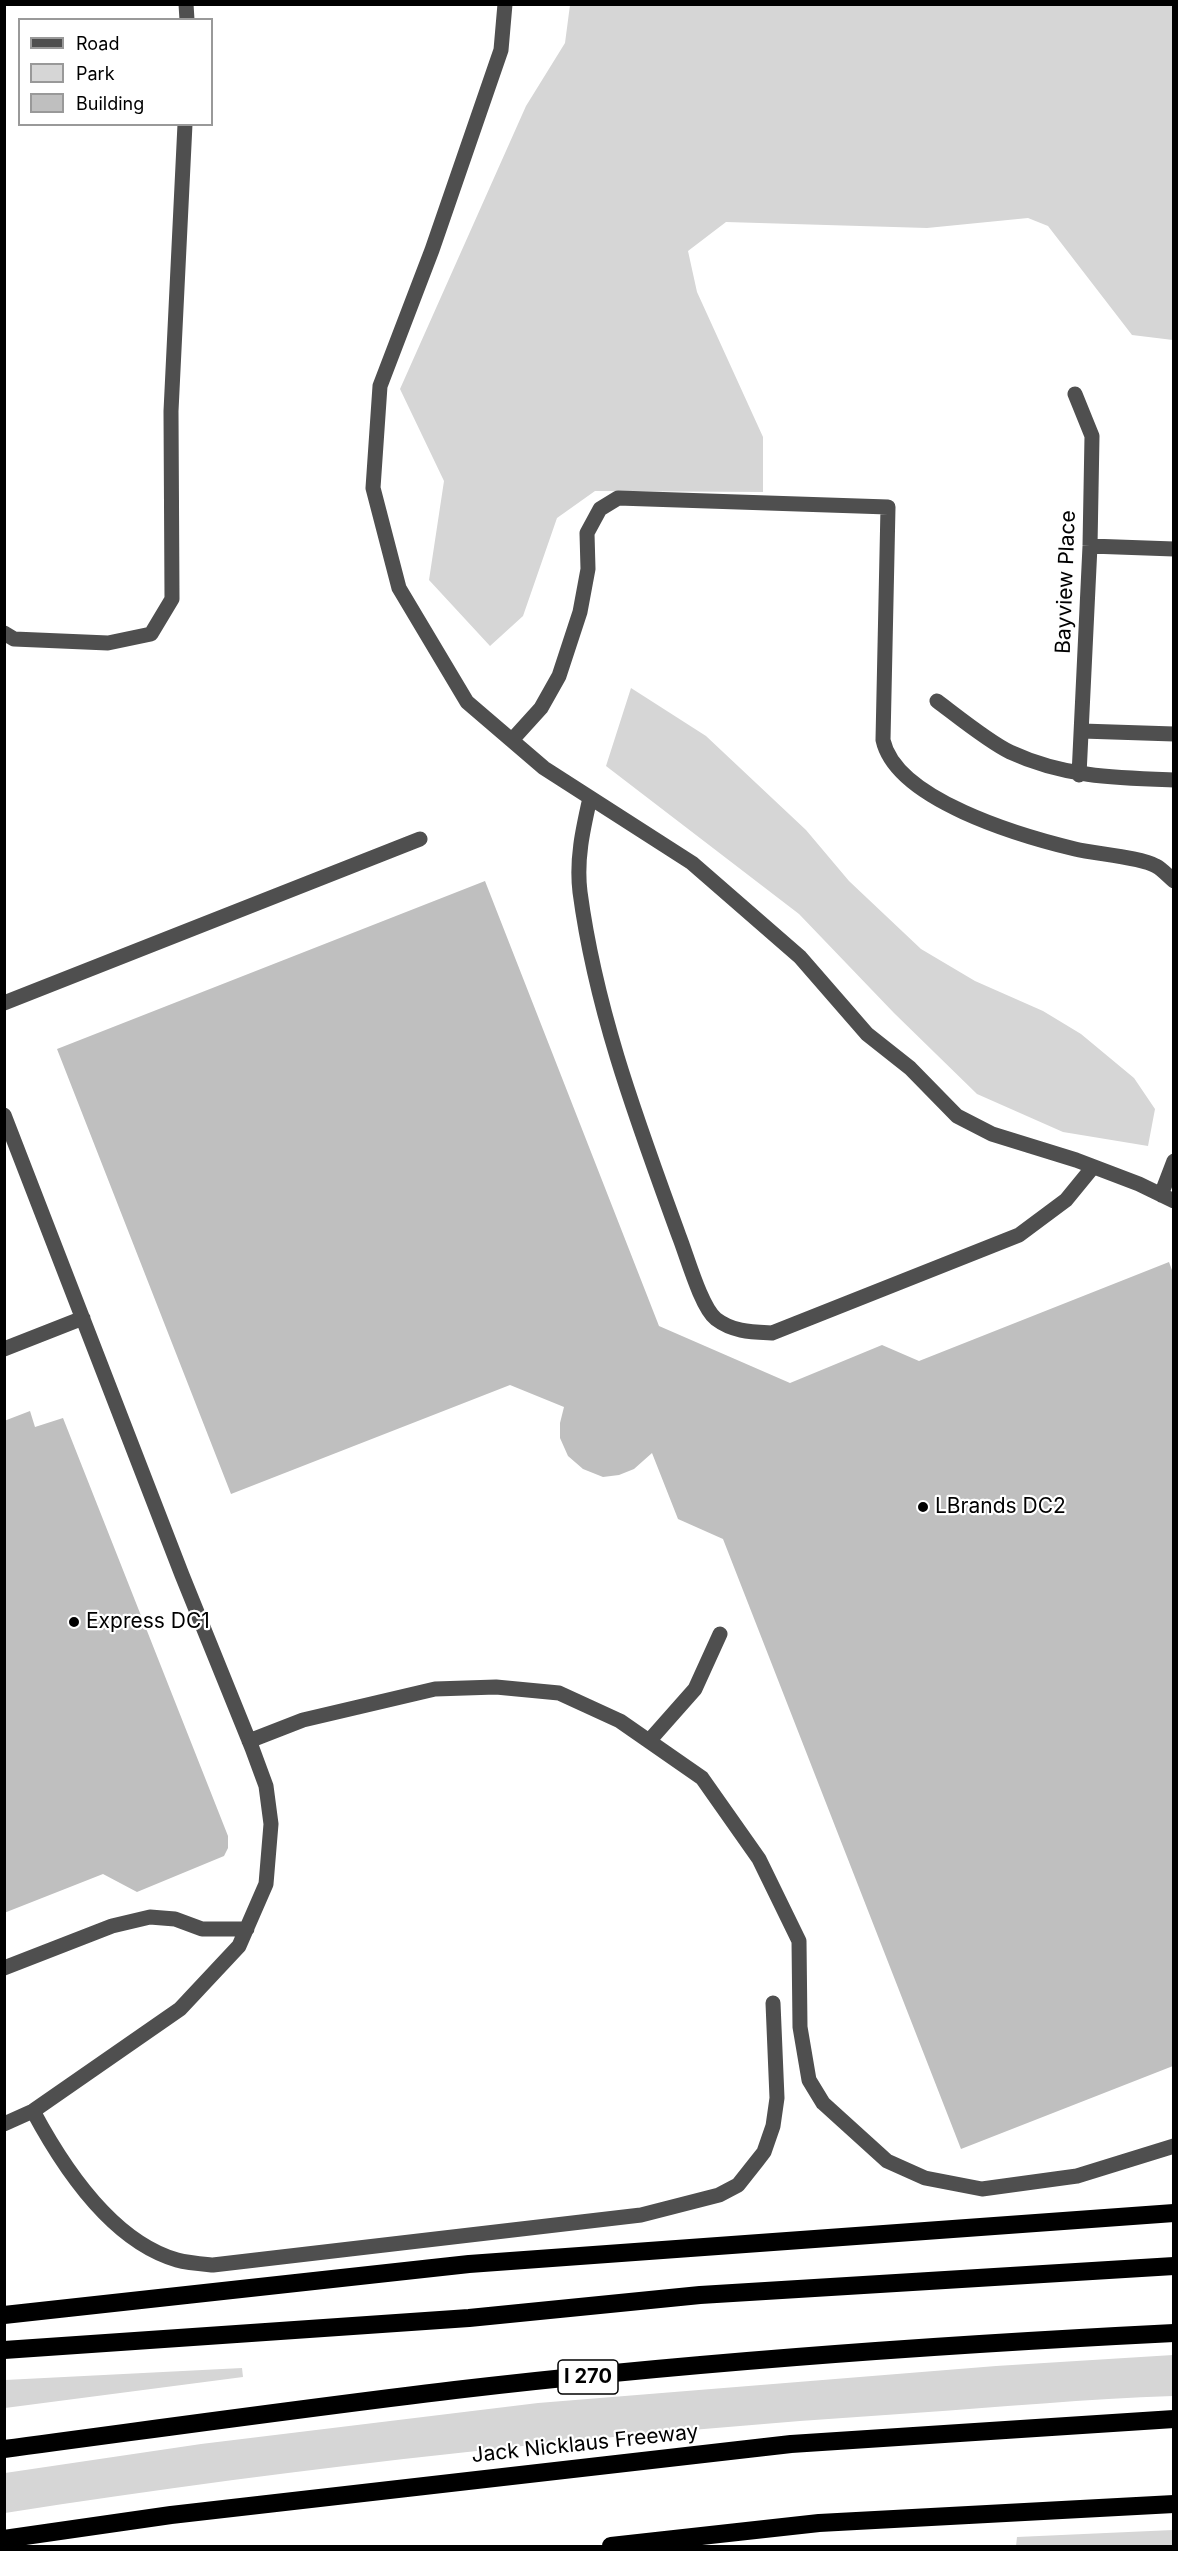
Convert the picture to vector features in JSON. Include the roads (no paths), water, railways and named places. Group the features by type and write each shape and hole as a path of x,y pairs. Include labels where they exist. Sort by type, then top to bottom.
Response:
{"highway":[{"path":"4,2315 469,2264 1173,2213"},
{"path":"4,2350 469,2318 700,2295 1173,2266"},
{"name":"I 270","path":"4,2449 456,2390 738,2362 1173,2333"},
{"name":"Jack Nicklaus Freeway","path":"4,2539 437,2483 791,2444 1173,2419"},
{"path":"611,2547 819,2523 1173,2504"},
{"path":"13,2547 88,2527"}],"street":[{"path":"506,4 501,50 432,250 380,386 373,488 399,588 467,702 544,768 692,863 800,957 867,1034 909,1068 957,1116 992,1134 1093,1167 1167,1198 1173,1161"},
{"path":"4,633 14,639 108,643 151,634 172,599 171,411 185,126"},
{"name":"Bayview Place","path":"1075,394 1092,436 1079,775"},
{"path":"512,740 541,708 559,676 580,612 588,569 587,533 600,509 618,498 888,507 884,740 887,754 909,780 968,815 1033,839 1155,865 1173,881"},
{"path":"1089,546 1173,549"},
{"path":"937,701 1009,752 1079,775 1173,780"},
{"path":"1082,731 1173,734"},
{"path":"590,798 579,849 580,890 604,1014 626,1092 701,1295 715,1318 741,1332 772,1333 1000,1243 1019,1235 1066,1200 1093,1167"},
{"path":"4,1003 420,839"},
{"path":"4,1115 266,1786 271,1824 266,1884 239,1947 180,2009 33,2111 4,2124"},
{"path":"4,1349 83,1318"},
{"path":"649,1741 695,1689 720,1634"},
{"path":"249,1741 303,1720 435,1689 496,1687 559,1693 620,1721 702,1778 759,1859 799,1941 800,2027 809,2080 823,2103 887,2161 925,2178 982,2189 1077,2176 1173,2146"},
{"path":"4,1968 112,1926 150,1917 175,1919 202,1929 247,1929"},
{"path":"33,2111 50,2143 91,2200 138,2242 176,2260 213,2265 641,2215 719,2195 738,2185 764,2152 773,2126 777,2098 773,2003"}],"place":[{"name":"LBrands DC2","path":"923,1507"},
{"name":"Express DC1","path":"74,1622"}]}
